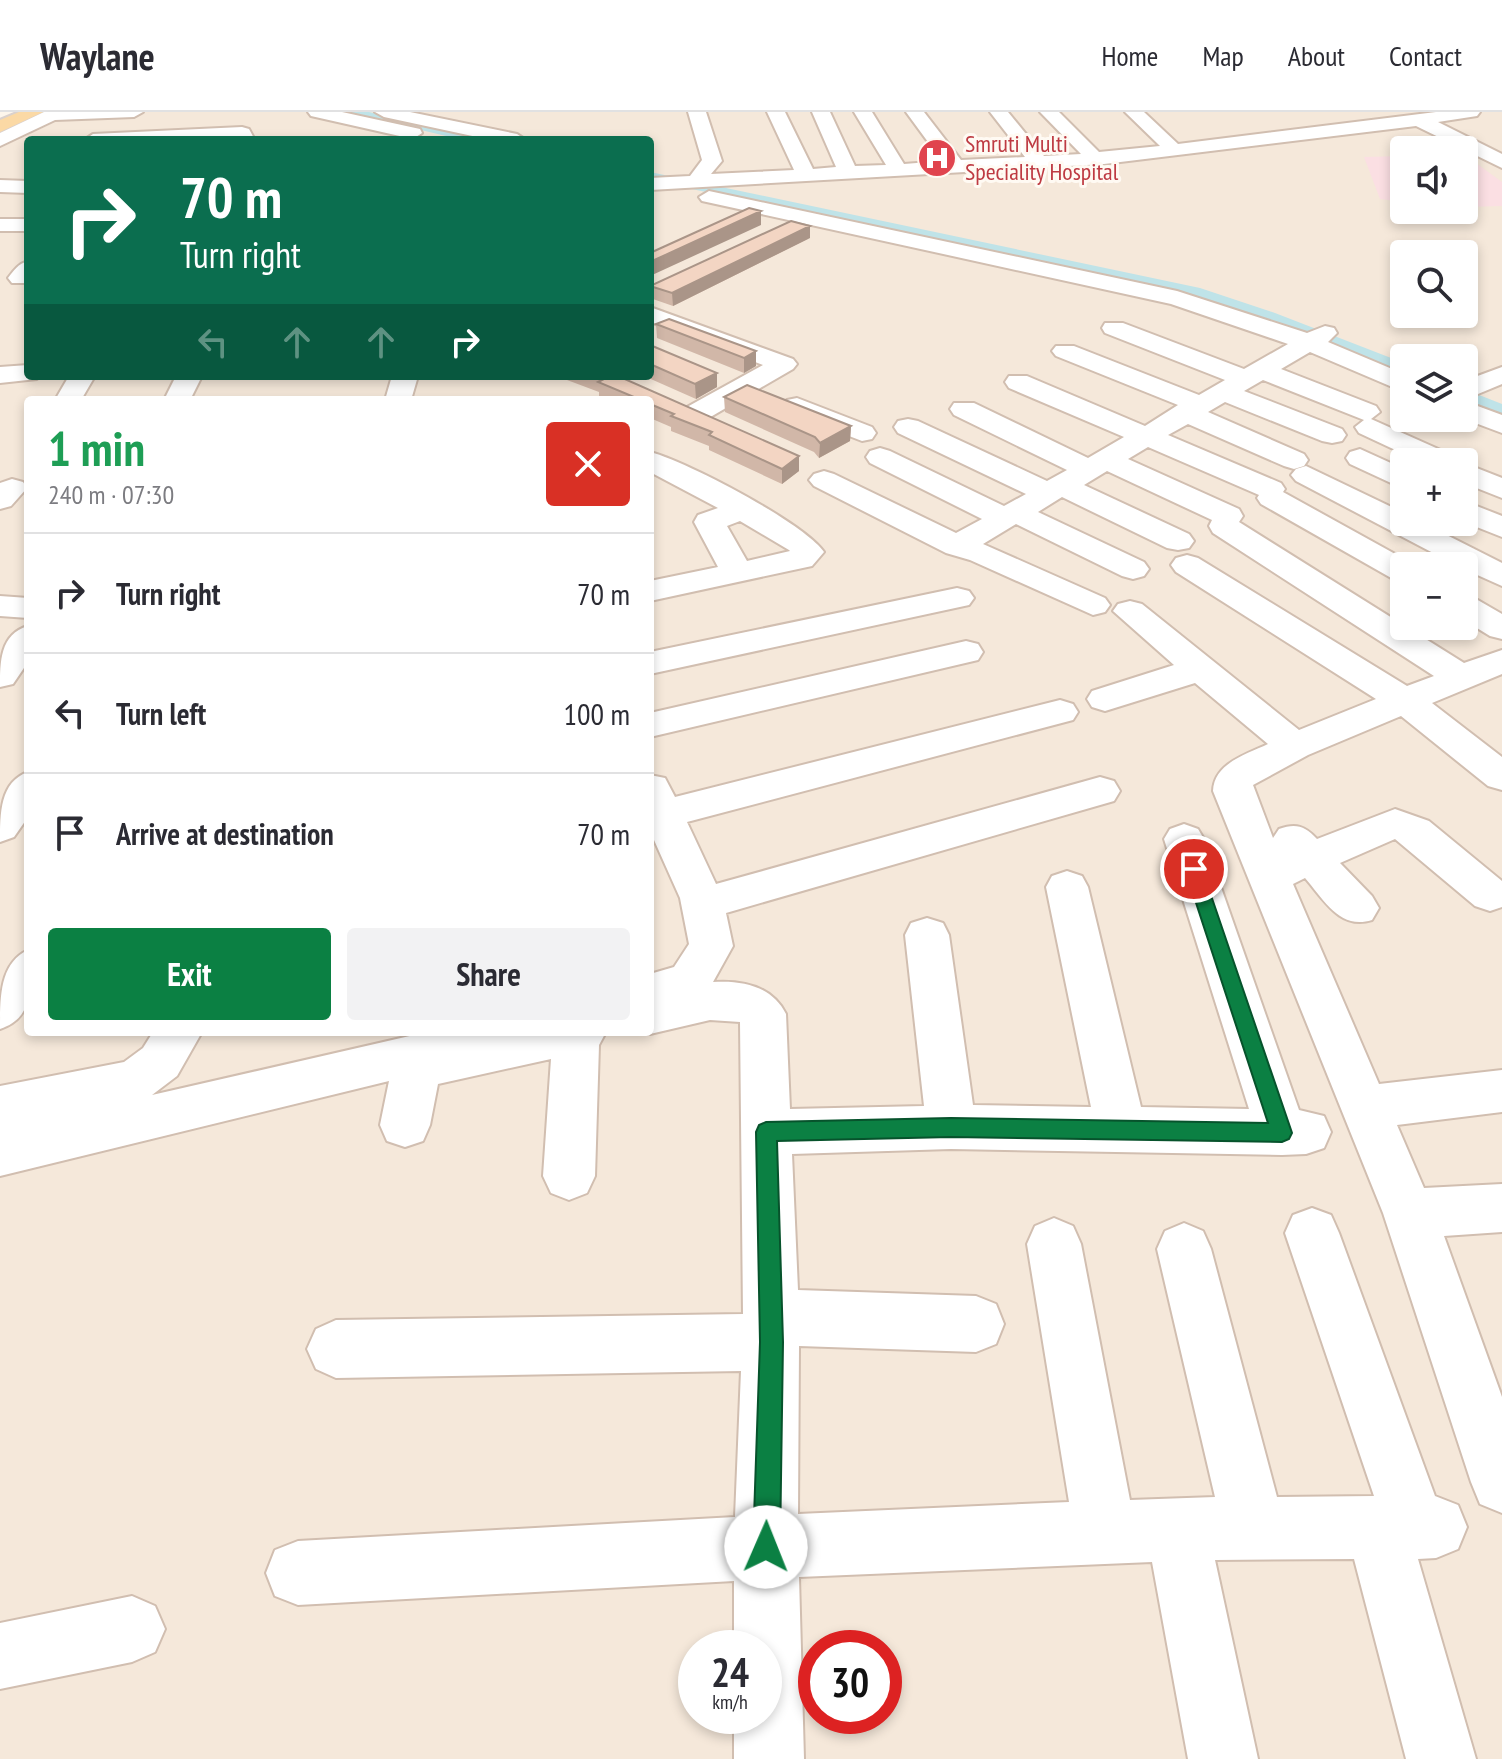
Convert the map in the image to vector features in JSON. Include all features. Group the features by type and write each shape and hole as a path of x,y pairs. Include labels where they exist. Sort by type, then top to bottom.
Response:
{"main road":[{"path":"0,127 48,113"}],"street":[{"path":"2,115 19,112"},
{"path":"0,142 48,113 134,112"},
{"path":"384,112 499,136"},
{"path":"430,122 452,112"},
{"path":"697,112 711,150 708,180"},
{"path":"776,112 804,170"},
{"path":"821,112 846,167"},
{"path":"863,112 895,164"},
{"path":"915,112 952,161"},
{"path":"999,112 1035,156"},
{"path":"1049,112 1090,152"},
{"path":"1134,112 1169,144"},
{"path":"1319,112 1337,124"},
{"path":"708,180 804,170 1090,152 1121,144 1169,144 1196,136 1259,128 1425,116 1475,123 1502,162"},
{"path":"654,183 1104,158 1425,116 1475,123"},
{"path":"322,117 358,130 409,136"},
{"path":"481,132 514,117"},
{"path":"197,136 238,133 246,136"},
{"path":"0,142 24,144"},
{"path":"654,169 1193,285 1321,334 1390,356"},
{"path":"654,184 1177,298 1321,334 1390,376"},
{"path":"2,186 24,185"},
{"path":"774,230 800,217"},
{"path":"0,225 24,225"},
{"path":"654,315 784,364 748,386 686,408 724,425"},
{"path":"1114,328 1221,391 1332,435"},
{"path":"957,546 1321,334"},
{"path":"1065,351 1221,391 1367,420 1418,448"},
{"path":"720,375 871,445 1010,515 1133,569"},
{"path":"1478,388 1502,375"},
{"path":"1018,382 1271,493 1390,564"},
{"path":"1221,391 1300,467 1502,576"},
{"path":"1478,397 1502,402"},
{"path":"1478,405 1502,425"},
{"path":"964,409 1226,521 1491,665"},
{"path":"908,427 1054,489 1182,553 1406,702 1502,777"},
{"path":"1360,458 1390,473"},
{"path":"654,463 742,509 800,543 808,552 801,559 654,590"},
{"path":"1478,478 1502,489"},
{"path":"824,480 957,546 981,553 1093,605"},
{"path":"737,572 709,522 742,509"},
{"path":"1478,517 1502,528"},
{"path":"654,662 957,598"},
{"path":"0,606 24,608"},
{"path":"1130,611 1295,746"},
{"path":"1478,614 1502,629"},
{"path":"0,676 24,643"},
{"path":"654,724 966,652"},
{"path":"1357,908 1291,857 1233,791 1233,781 1242,773 1295,746 1491,665"},
{"path":"1105,699 1200,669"},
{"path":"654,992 690,980 711,946 702,904 655,803 1060,712"},
{"path":"702,904 1100,791"},
{"path":"24,792 0,828 24,830"},
{"path":"1291,857 1395,823 1415,831 1490,895"},
{"path":"766,1132 951,1127 1294,1132 1184,839"},
{"path":"1291,857 1366,1107 1496,1447"},
{"path":"1067,887 1121,1131"},
{"path":"927,935 951,1127"},
{"path":"0,1010 24,974"},
{"path":"654,1014 729,998 756,1005 763,1014 771,1330 766,1547 769,1759"},
{"path":"0,1108 136,1080 160,1062 176,1036"},
{"path":"405,1125 417,1072 443,1055 500,1036"},
{"path":"0,1153 443,1055 560,1036"},
{"path":"569,1176 579,1036"},
{"path":"1366,1107 1502,1091"},
{"path":"1409,1213 1502,1208"},
{"path":"1312,1233 1410,1528 1441,1759"},
{"path":"1054,1244 1105,1532"},
{"path":"1184,1249 1254,1528"},
{"path":"336,1349 976,1324"},
{"path":"298,1573 766,1547 1177,1529 1410,1528"},
{"path":"1177,1529 1223,1759"},
{"path":"0,1656 132,1629"}],"shaded area":[{"path":"76,112 1502,112 1502,1759 0,1759 0,148 24,137 24,380 654,380 654,136 25,136"},
{"path":"1390,156 1390,200 1380,199 1364,157"},
{"path":"1478,165 1502,182 1502,206 1478,207"}],"building":[{"path":"749,208 761,211 654,260 654,251"},
{"path":"791,221 810,226 672,293 654,287 654,284"},
{"path":"669,319 756,351 744,358 656,324"},
{"path":"654,347 717,373 695,384 654,366"},
{"path":"627,380 799,456 782,469 709,435 712,432 671,416 674,414 654,406 654,396 631,396 598,382"},
{"path":"747,385 851,426 820,443 815,437 724,397"}],"waterway":[{"path":"351,112 463,136"},
{"path":"654,177 1194,292 1269,317 1390,365"},
{"path":"1478,401 1502,411"}],"place":[{"name":"Smruti Multi Speciality Hospital","path":"937,158"}],"route":[{"path":"766,1547 771,1342 766,1132 951,1127 1282,1133 1194,869"}]}
